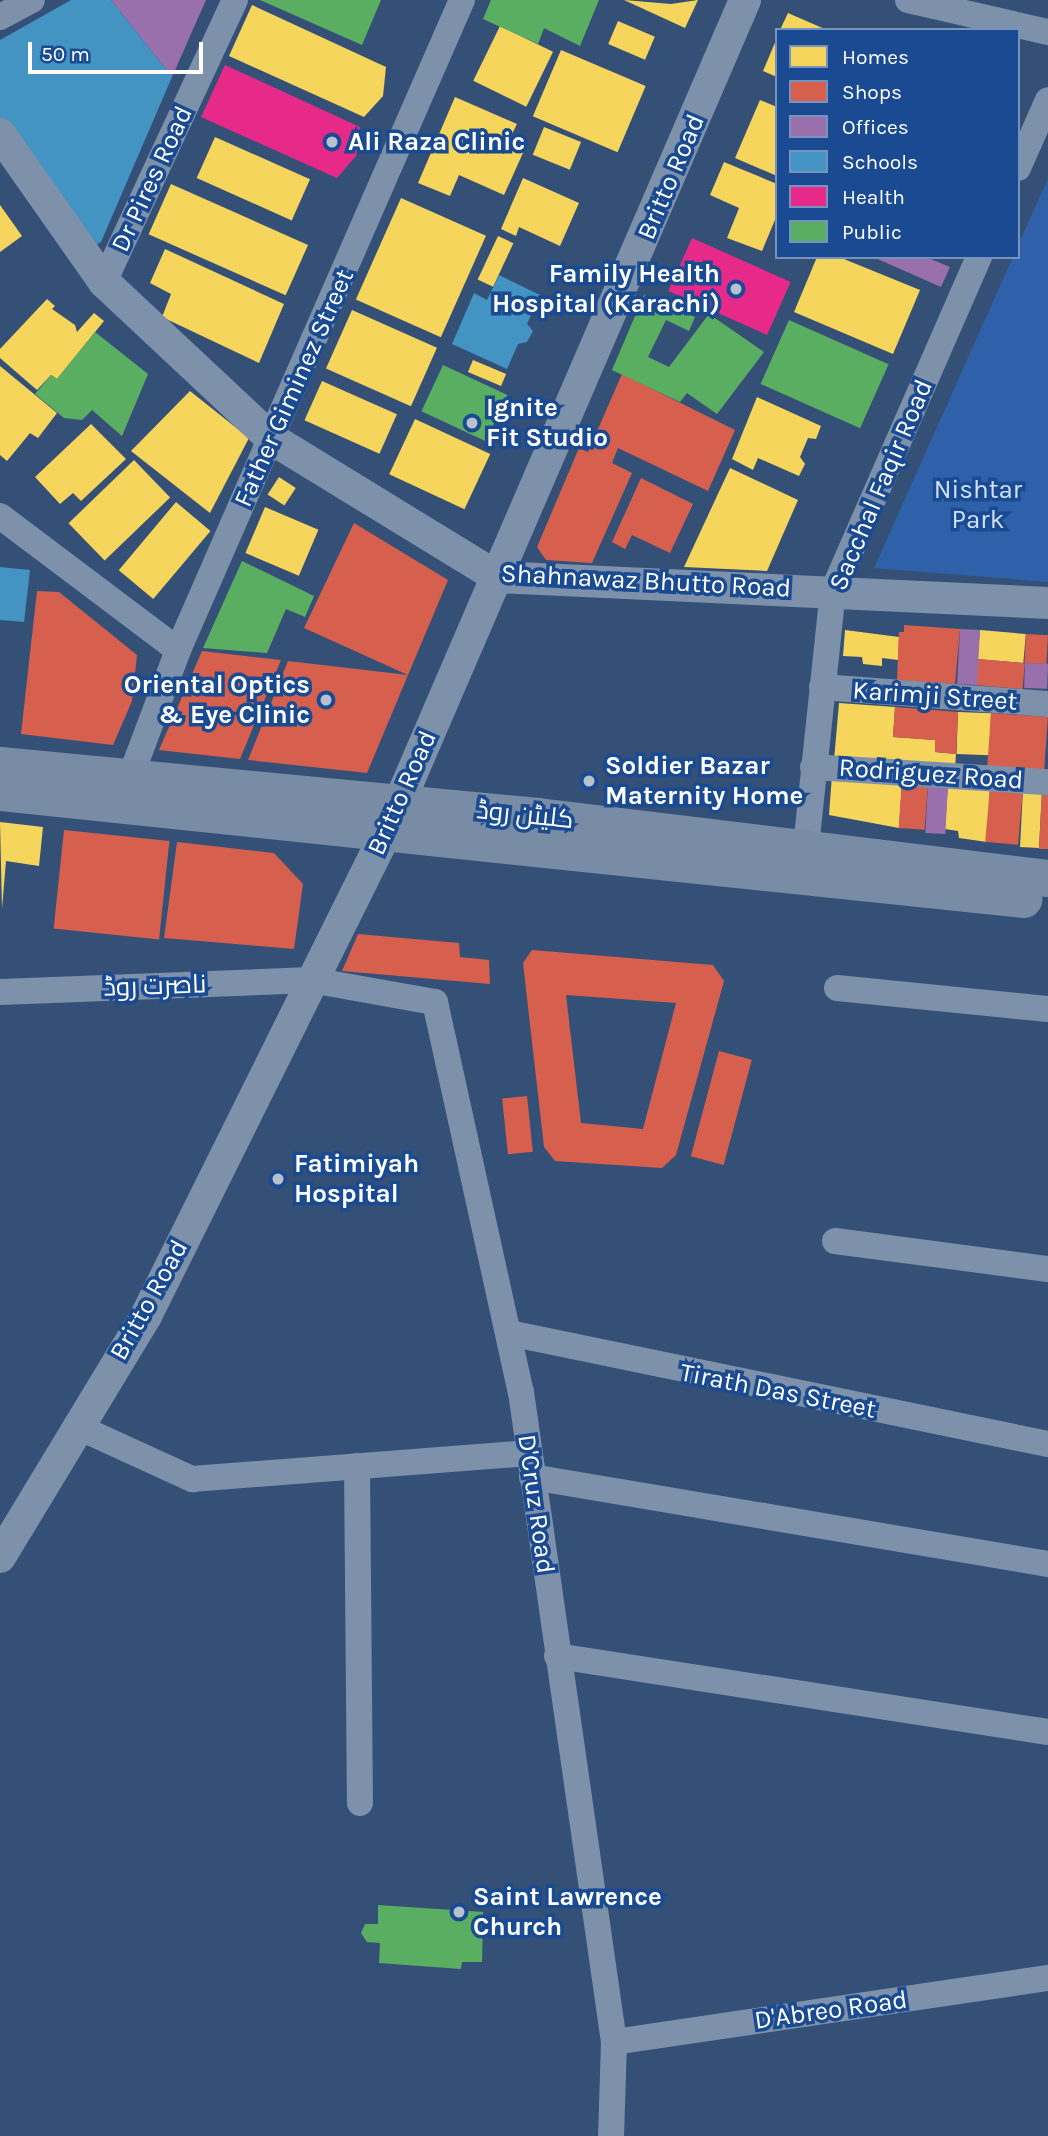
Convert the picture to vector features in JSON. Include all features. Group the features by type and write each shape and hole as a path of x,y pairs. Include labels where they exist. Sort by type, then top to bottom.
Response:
{"main road":[{"name":"کلیٹن روڈ","path":"0,765 130,778 393,818 1048,902"},
{"name":"کلیٹن روڈ","path":"0,792 806,847 1048,878"}],"street":[{"path":"0,17 32,0"},
{"name":"Dr Pires Road","path":"104,282 235,0"},
{"name":"Father Giminez Street","path":"130,778 178,650 462,0"},
{"name":"Britto Road","path":"0,1557 76,1426 146,1316 393,818 745,0"},
{"path":"908,0 1048,32"},
{"path":"1020,163 1048,100"},
{"name":"Shahnawaz Bhutto Road","path":"0,134 104,282 272,439 497,577 833,590 1048,603"},
{"name":"Sacchal Faqir Road","path":"806,847 833,590 978,259"},
{"path":"0,516 178,650"},
{"name":"Karimji Street","path":"822,687 1048,704"},
{"name":"Rodriguez Road","path":"813,766 1048,782"},
{"name":"ناصرت روڈ","path":"0,992 311,980"},
{"name":"D'Cruz Road","path":"311,980 435,1002 509,1333 531,1465 614,2042 611,2136"},
{"path":"838,988 1048,1009"},
{"path":"835,1241 1048,1269"},
{"name":"Tirath Das Street","path":"509,1333 1048,1444"},
{"path":"76,1426 192,1479 357,1466 531,1465 1048,1564"},
{"path":"357,1466 360,1803"},
{"path":"557,1656 1048,1732"},
{"name":"D'Abreo Road","path":"614,2042 1048,1978"}],"green space":[{"name":"Nishtar Park","path":"1048,179 1048,582 874,568 1012,259 1020,259 1020,241"}],"building: Homes":[{"path":"624,0 671,4 698,0 685,28"},
{"path":"252,5 386,67 383,96 364,117 229,56"},
{"path":"788,13 822,28 781,28"},
{"path":"618,21 655,37 645,60 608,44"},
{"path":"500,26 553,52 526,107 473,81"},
{"path":"775,43 775,76 763,71"},
{"path":"561,50 646,86 618,152 533,116"},
{"path":"455,97 517,124 511,136 527,144 504,195 459,175 450,196 418,183"},
{"path":"760,100 775,106 775,175 735,158"},
{"path":"544,127 581,142 570,170 533,155"},
{"path":"215,137 310,179 292,220 197,178"},
{"path":"724,162 775,183 775,220 762,251 727,238 739,208 710,195"},
{"path":"523,178 579,203 560,246 519,227 516,236 501,229"},
{"path":"171,184 308,245 286,295 149,234"},
{"path":"401,198 486,236 441,337 356,299"},
{"path":"0,205 22,236 0,252"},
{"path":"498,236 513,243 493,287 478,280"},
{"path":"165,249 284,304 259,363 162,317 171,294 150,283"},
{"path":"816,259 844,259 920,290 893,354 794,312"},
{"path":"47,299 55,306 52,309 75,325 77,332 94,313 104,321 57,379 51,375 37,390 0,358 0,349"},
{"path":"352,310 437,348 411,406 326,368"},
{"path":"473,360 506,374 501,386 468,372"},
{"path":"0,366 57,413 38,438 30,433 7,461 0,455"},
{"path":"322,381 397,414 379,454 305,420"},
{"path":"190,391 249,438 210,513 131,451"},
{"path":"757,397 821,426 816,439 808,438 800,457 805,464 799,476 758,458 753,470 732,459"},
{"path":"415,419 490,454 464,509 389,474"},
{"path":"91,424 126,459 81,501 73,493 60,504 35,477"},
{"path":"134,460 170,497 105,561 69,523"},
{"path":"730,468 798,500 767,571 684,567"},
{"path":"279,477 296,488 284,506 268,495"},
{"path":"176,502 210,531 153,599 119,570"},
{"path":"265,507 318,530 299,576 245,553"},
{"path":"845,630 899,637 898,660 882,658 882,666 863,664 862,657 843,656"},
{"path":"980,630 1026,634 1023,663 977,659"},
{"path":"839,703 895,707 893,737 935,740 935,752 956,754 955,768 834,760"},
{"path":"958,712 991,713 990,755 957,754"},
{"path":"832,775 902,781 899,828 829,815"},
{"path":"948,784 990,787 987,842 959,838 958,831 945,829"},
{"path":"1023,790 1042,791 1039,848 1020,847"},
{"path":"0,822 43,827 39,866 6,861 2,909"}],"building: Shops":[{"path":"622,374 735,430 708,491 618,448 612,463 632,473 592,563 546,560 537,547 579,448 588,452"},
{"path":"641,478 693,504 670,553 632,535 625,549 612,542"},
{"path":"354,523 448,580 408,675 304,628"},
{"path":"37,591 59,592 137,655 132,701 113,745 21,734"},
{"path":"904,625 960,629 955,684 897,680 899,632 904,632"},
{"path":"1026,634 1048,635 1046,664 1024,663"},
{"path":"202,651 281,660 240,759 159,750"},
{"path":"977,659 1025,663 1023,689 975,685"},
{"path":"288,661 408,675 367,773 248,760"},
{"path":"895,707 958,712 956,754 935,752 935,740 893,737"},
{"path":"991,713 1048,717 1044,775 987,771"},
{"path":"902,781 928,783 925,830 899,828"},
{"path":"990,787 1023,790 1018,845 985,842"},
{"path":"1042,791 1048,792 1048,849 1039,849"},
{"path":"64,830 169,841 159,940 54,928"},
{"path":"177,842 274,853 303,884 294,949 164,938"},
{"path":"358,934 459,943 460,957 489,960 490,984 342,971"},
{"path":"532,950 713,965 724,981 676,1155 662,1168 555,1161 544,1147 523,963","holes":["566,995 676,1003 643,1129 581,1123"]},
{"path":"719,1051 752,1060 724,1165 691,1156"},
{"path":"527,1096 533,1152 508,1154 502,1099"}],"building: Offices":[{"path":"111,0 206,0 172,77"},
{"path":"878,259 931,259 950,267 941,287"},
{"path":"960,629 980,630 977,685 957,684"},
{"path":"1025,663 1048,664 1047,689 1024,688"},
{"path":"928,783 948,784 945,834 925,833"}],"building: Schools":[{"path":"71,0 111,0 172,77 101,242 92,247 0,119 0,40"},
{"path":"499,275 540,295 527,324 533,331 527,342 518,344 507,369 452,344 474,293 487,300"},
{"path":"0,567 30,570 24,622 0,620"}],"building: Health":[{"path":"225,65 360,127 356,156 337,178 201,117"},
{"path":"692,238 791,282 767,335 668,291"}],"building: Public":[{"path":"260,0 381,0 362,45"},
{"path":"491,0 599,0 580,46 544,28 538,44 483,19"},
{"path":"644,295 695,317 689,331 666,320 648,357 669,367 709,314 764,352 717,414 687,393 680,402 612,370"},
{"path":"789,320 889,364 860,428 761,384"},
{"path":"95,332 148,374 122,436 92,410 82,420 64,418 35,394 51,375 57,379"},
{"path":"443,365 507,395 486,441 421,411"},
{"path":"242,561 314,596 305,617 286,609 267,653 203,648"},
{"path":"378,1905 483,1912 482,1962 462,1962 461,1969 379,1963 380,1943 367,1942 361,1933 365,1924 378,1924"}],"place":[{"name":"Ali Raza Clinic","path":"332,142"},
{"name":"Family Health Hospital (Karachi)","path":"736,289"},
{"name":"Ignite Fit Studio","path":"472,423"},
{"name":"Oriental Optics & Eye Clinic","path":"326,700"},
{"name":"Soldier Bazar Maternity Home","path":"589,781"},
{"name":"Fatimiyah Hospital","path":"278,1179"},
{"name":"Saint Lawrence Church","path":"459,1912"}]}
